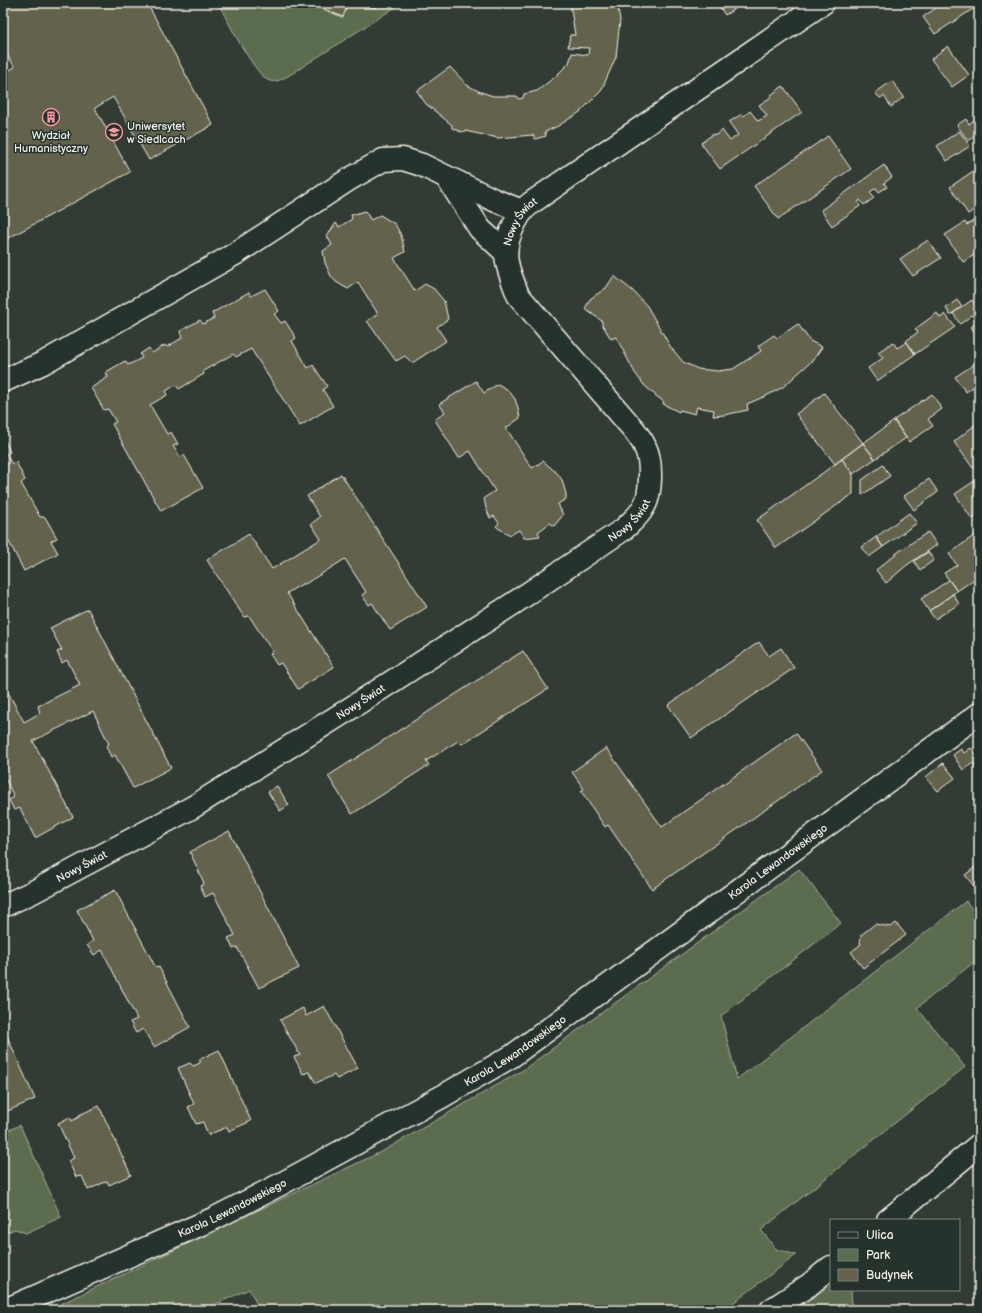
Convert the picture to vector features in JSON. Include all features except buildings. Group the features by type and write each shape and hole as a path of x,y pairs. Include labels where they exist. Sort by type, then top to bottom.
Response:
{"street":[{"name":"Nowy Świat","path":"3,906 33,892 193,807 514,603 624,529 644,508 649,489 650,474 649,458 645,446 635,431 518,294 508,269 506,252 508,238 522,210 531,203 823,3"},
{"path":"3,381 43,363 235,254 348,180 383,160 402,159 422,165 494,200 522,210"},
{"path":"447,178 480,228 506,252"},
{"name":"Karola Lewandowskiego","path":"5,1310 215,1218 443,1096 512,1056 979,714"},
{"path":"889,1219 979,1145"},
{"path":"771,1310 809,1285 830,1269"}],"green space":[{"path":"218,3 309,3 342,17 348,3 363,3 374,8 376,3 402,3 288,76 279,80 270,81 257,70 234,33"},
{"path":"799,869 841,923 721,1016 737,1079 966,901 979,918 979,958 917,1008 965,1067 761,1230 776,1249 796,1255 724,1310 260,1310 249,1289 203,1310 48,1310 383,1151 523,1070"},
{"path":"20,1125 61,1217 26,1233 15,1229 3,1234 3,1133"},
{"path":"830,1283 830,1291 851,1291 852,1310 793,1310"}],"place":[{"name":"Wydział Humanistyczny","path":"51,117"},
{"name":"Uniwersytet w Siedlcach","path":"114,132"}]}
